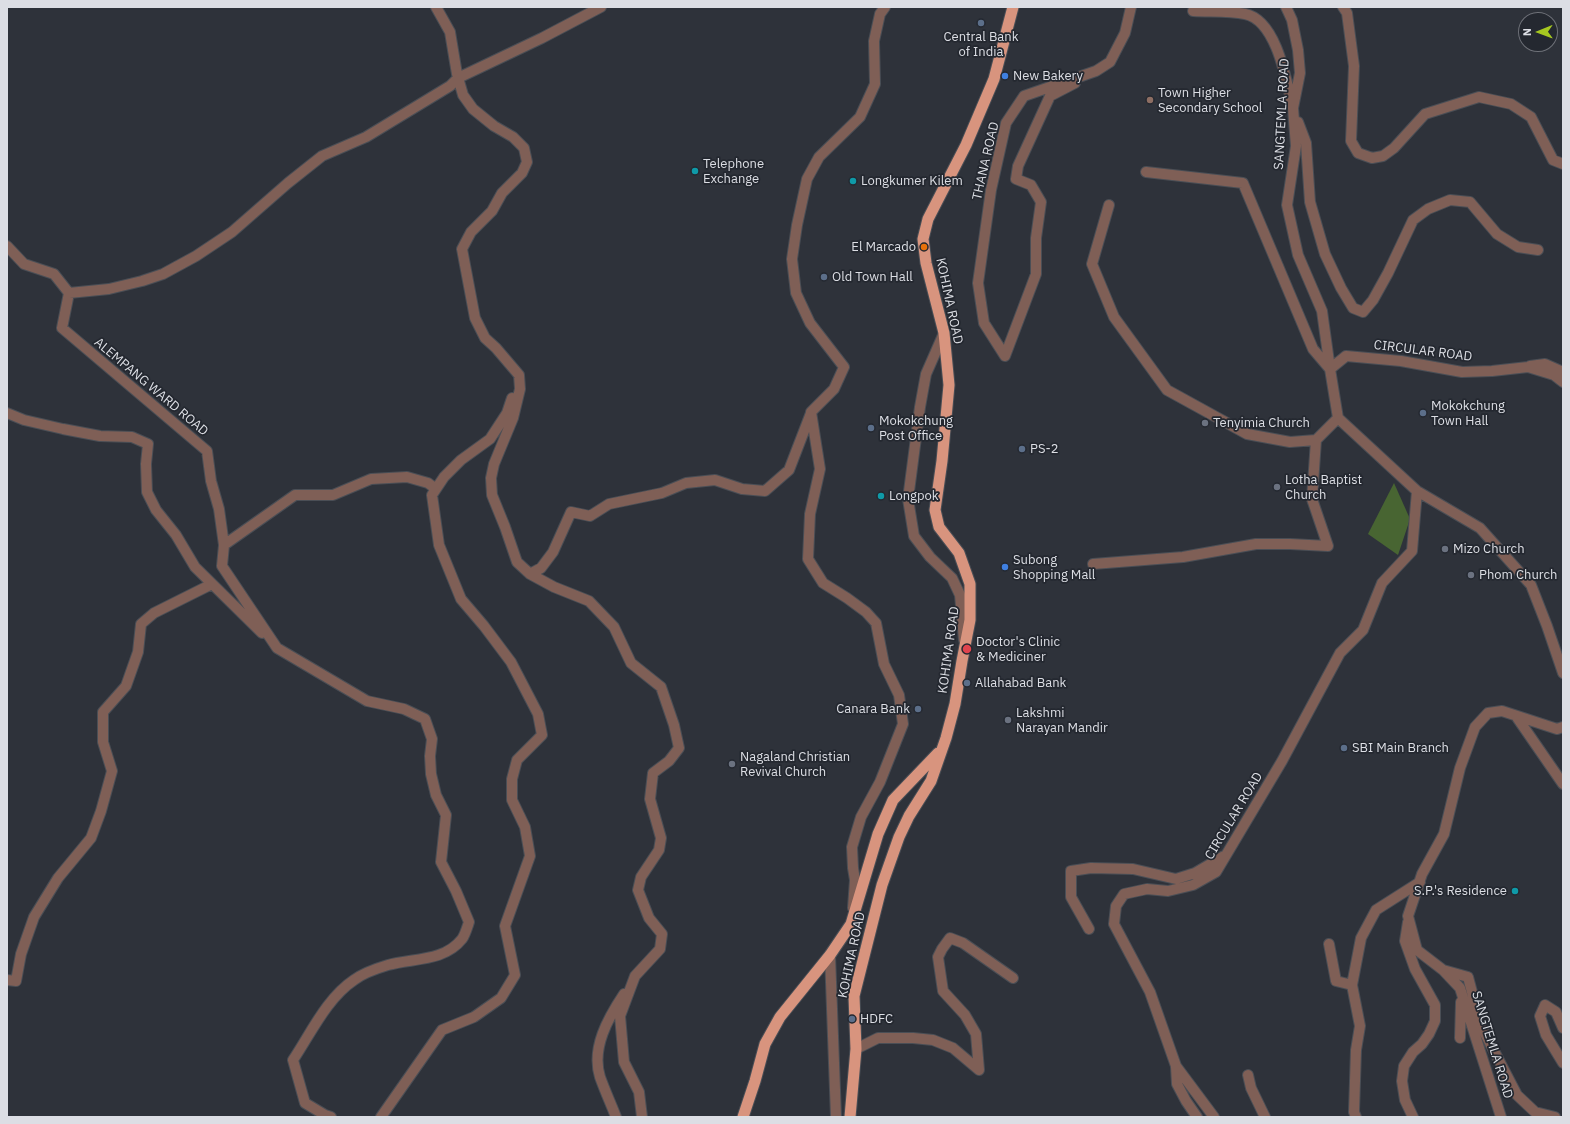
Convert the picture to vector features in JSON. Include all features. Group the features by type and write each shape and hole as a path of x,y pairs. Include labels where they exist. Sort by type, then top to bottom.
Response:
{"highway":[{"name":"KOHIMA ROAD","path":"850,1117 856,1049 854,996 882,885 899,837 909,816 931,781 956,704 964,644 970,620 970,584 959,553 939,527 935,510 942,461 949,385 944,332 928,270 923,239 928,219 966,145 994,79 1013,7"},
{"path":"743,1117 765,1044 780,1017 830,955 851,924 878,834 893,800 941,750"}],"street":[{"path":"436,7 450,32 458,78 463,95 473,109 494,126 513,137 524,148 527,162 522,173 502,193 492,211 471,232 462,249 475,318 485,338 496,348 519,375 520,389 513,418 494,464 490,478 492,495 505,526 517,562 530,574 554,587 588,601 614,627 631,663 662,687 674,725 679,748 669,760 653,773 650,799 661,838 659,850 641,877 638,890 649,918 662,934 660,949 635,976 610,1017 602,1034 598,1053 600,1076 616,1117"},
{"path":"7,246 24,264 54,274 69,293 109,289 163,274 196,256 232,232 288,182 322,156 366,137 450,86 458,78 542,38 601,7"},
{"path":"530,574 541,568 553,552 571,512 590,516 609,504 662,492 686,483 715,480 742,489 765,491 789,470 811,412 834,389 844,367 810,323 796,293 792,259 797,225 807,179 819,157 860,117 875,84 874,41 880,14 885,7"},
{"name":"THANA ROAD","path":"1096,71 1024,96 1006,122 991,190 978,283 984,323 1005,356 1036,274 1036,238 1041,202 1031,185 1016,179 1018,166 1050,96 1096,71 1110,62 1125,33 1131,7"},
{"path":"1279,7 1292,20"},
{"name":"SANGTEMLA ROAD","path":"1286,7 1292,20 1298,50 1300,73 1293,108 1296,146 1287,205 1298,255 1322,311 1338,418"},
{"path":"1343,7 1347,13 1354,66 1351,141 1358,153 1372,158 1383,156 1394,148 1425,114 1479,97 1511,104 1531,117 1553,160 1563,164"},
{"path":"1193,11 1246,14 1259,19 1267,27 1284,71 1293,108 1306,143 1310,202 1325,254 1341,288 1353,308 1363,312 1373,300 1388,273 1413,220 1428,209 1450,200 1470,202 1498,234 1518,247 1538,250"},
{"path":"1146,172 1243,183 1313,349 1330,369"},
{"path":"1109,205 1092,264 1114,317 1167,390 1247,434 1290,442 1316,440 1338,418 1417,491 1480,528 1531,585 1548,626 1563,673"},
{"name":"ALEMPANG WARD ROAD","path":"69,293 62,328 207,451 211,482 219,509 224,545 222,566 277,648 367,701 404,709 425,719 432,739 430,756 431,774 436,796 446,815 441,862 456,891 469,922 462,939 447,952 424,959 388,965 355,979 339,992 326,1010 293,1060 305,1103 331,1117"},
{"path":"944,332 926,374 920,407 908,499 914,536 930,557 952,578 960,595 964,644"},
{"name":"CIRCULAR ROAD","path":"1330,369 1346,356 1401,361 1462,372 1492,371 1528,367 1554,375 1563,382"},
{"path":"1528,367 1545,364 1563,372"},
{"path":"381,1117 442,1030 474,1017 501,998 515,975 506,926 530,856 525,827 512,800 512,779 517,760 542,735 538,714 511,662 484,626 461,600 439,544 432,495 444,477 461,460 490,439 507,412 519,375"},
{"path":"811,412 820,469 810,514 808,559 823,583 866,612 876,624 884,664 899,696 903,724 880,782 861,817 852,847 855,880 851,924"},
{"path":"7,413 24,420 63,429 100,436 132,437 148,444 146,464 147,492 156,510 176,534 195,568 277,648"},
{"path":"1093,564 1183,557 1256,544 1328,546 1312,500 1316,440"},
{"path":"224,545 295,495 333,494 372,480 407,477 428,483 436,489"},
{"name":"CIRCULAR ROAD","path":"1214,1117 1176,1066 1150,992 1114,924 1116,906 1124,894 1147,889 1168,891 1193,886 1216,872 1282,761 1340,653 1363,630 1382,583 1412,551 1417,491"},
{"path":"7,980 16,981 21,954 34,917 58,878 91,838 101,811 112,771 103,742 103,712 126,686 138,652 141,624 154,613 212,584"},
{"path":"1413,1117 1405,1100 1402,1081 1404,1066 1413,1052 1422,1044 1429,1034 1435,1021 1435,1005 1415,969 1405,941 1408,916 1422,874 1444,834 1460,768 1475,727 1488,712 1502,711 1558,729 1563,727"},
{"path":"1516,716 1563,784"},
{"path":"1089,929 1071,898 1071,871 1091,868 1133,869 1176,879 1195,873 1226,854"},
{"path":"1356,1117 1354,1112 1356,1050 1360,1026 1352,985 1361,938 1376,910 1420,882"},
{"name":"SANGTEMLA ROAD","path":"1408,916 1417,950 1443,970 1460,988 1501,1117"},
{"path":"856,1049 878,1038 913,1038 933,1040 954,1048 978,1070 976,1034 965,1015 943,991 938,957 950,938 963,943 1013,978"},
{"path":"1329,944 1336,981 1352,985"},
{"path":"830,955 836,1117"},
{"path":"1443,970 1468,976 1481,1026 1517,1095 1535,1112 1555,1117"},
{"path":"635,976 620,1016 624,1062 639,1092 642,1117"},
{"path":"1460,988 1460,1038"},
{"path":"1563,1028 1556,1012 1545,1005 1540,1016 1546,1035 1563,1063"},
{"path":"1176,1066 1177,1084 1197,1117"},
{"path":"1248,1075 1251,1088 1265,1117"}],"green space":[{"path":"1394,483 1410,519 1398,555 1368,534"}],"place":[{"name":"Central Bank of India","path":"981,23"},
{"name":"New Bakery","path":"1005,76"},
{"name":"Town Higher Secondary School","path":"1150,100"},
{"name":"Telephone Exchange","path":"695,171"},
{"name":"Longkumer Kilem","path":"853,181"},
{"name":"El Marcado","path":"924,247"},
{"name":"Old Town Hall","path":"824,277"},
{"name":"Mokokchung Town Hall","path":"1423,413"},
{"name":"Tenyimia Church","path":"1205,423"},
{"name":"Mokokchung Post Office","path":"871,428"},
{"name":"PS-2","path":"1022,449"},
{"name":"Lotha Baptist Church","path":"1277,487"},
{"name":"Longpok","path":"881,496"},
{"name":"Mizo Church","path":"1445,549"},
{"name":"Subong Shopping Mall","path":"1005,567"},
{"name":"Phom Church","path":"1471,575"},
{"name":"Doctor's Clinic & Mediciner","path":"967,649"},
{"name":"Allahabad Bank","path":"967,683"},
{"name":"Canara Bank","path":"918,709"},
{"name":"Lakshmi Narayan Mandir","path":"1008,720"},
{"name":"SBI Main Branch","path":"1344,748"},
{"name":"Nagaland Christian Revival Church","path":"732,764"},
{"name":"S.P.'s Residence","path":"1515,891"},
{"name":"HDFC","path":"852,1019"}]}
